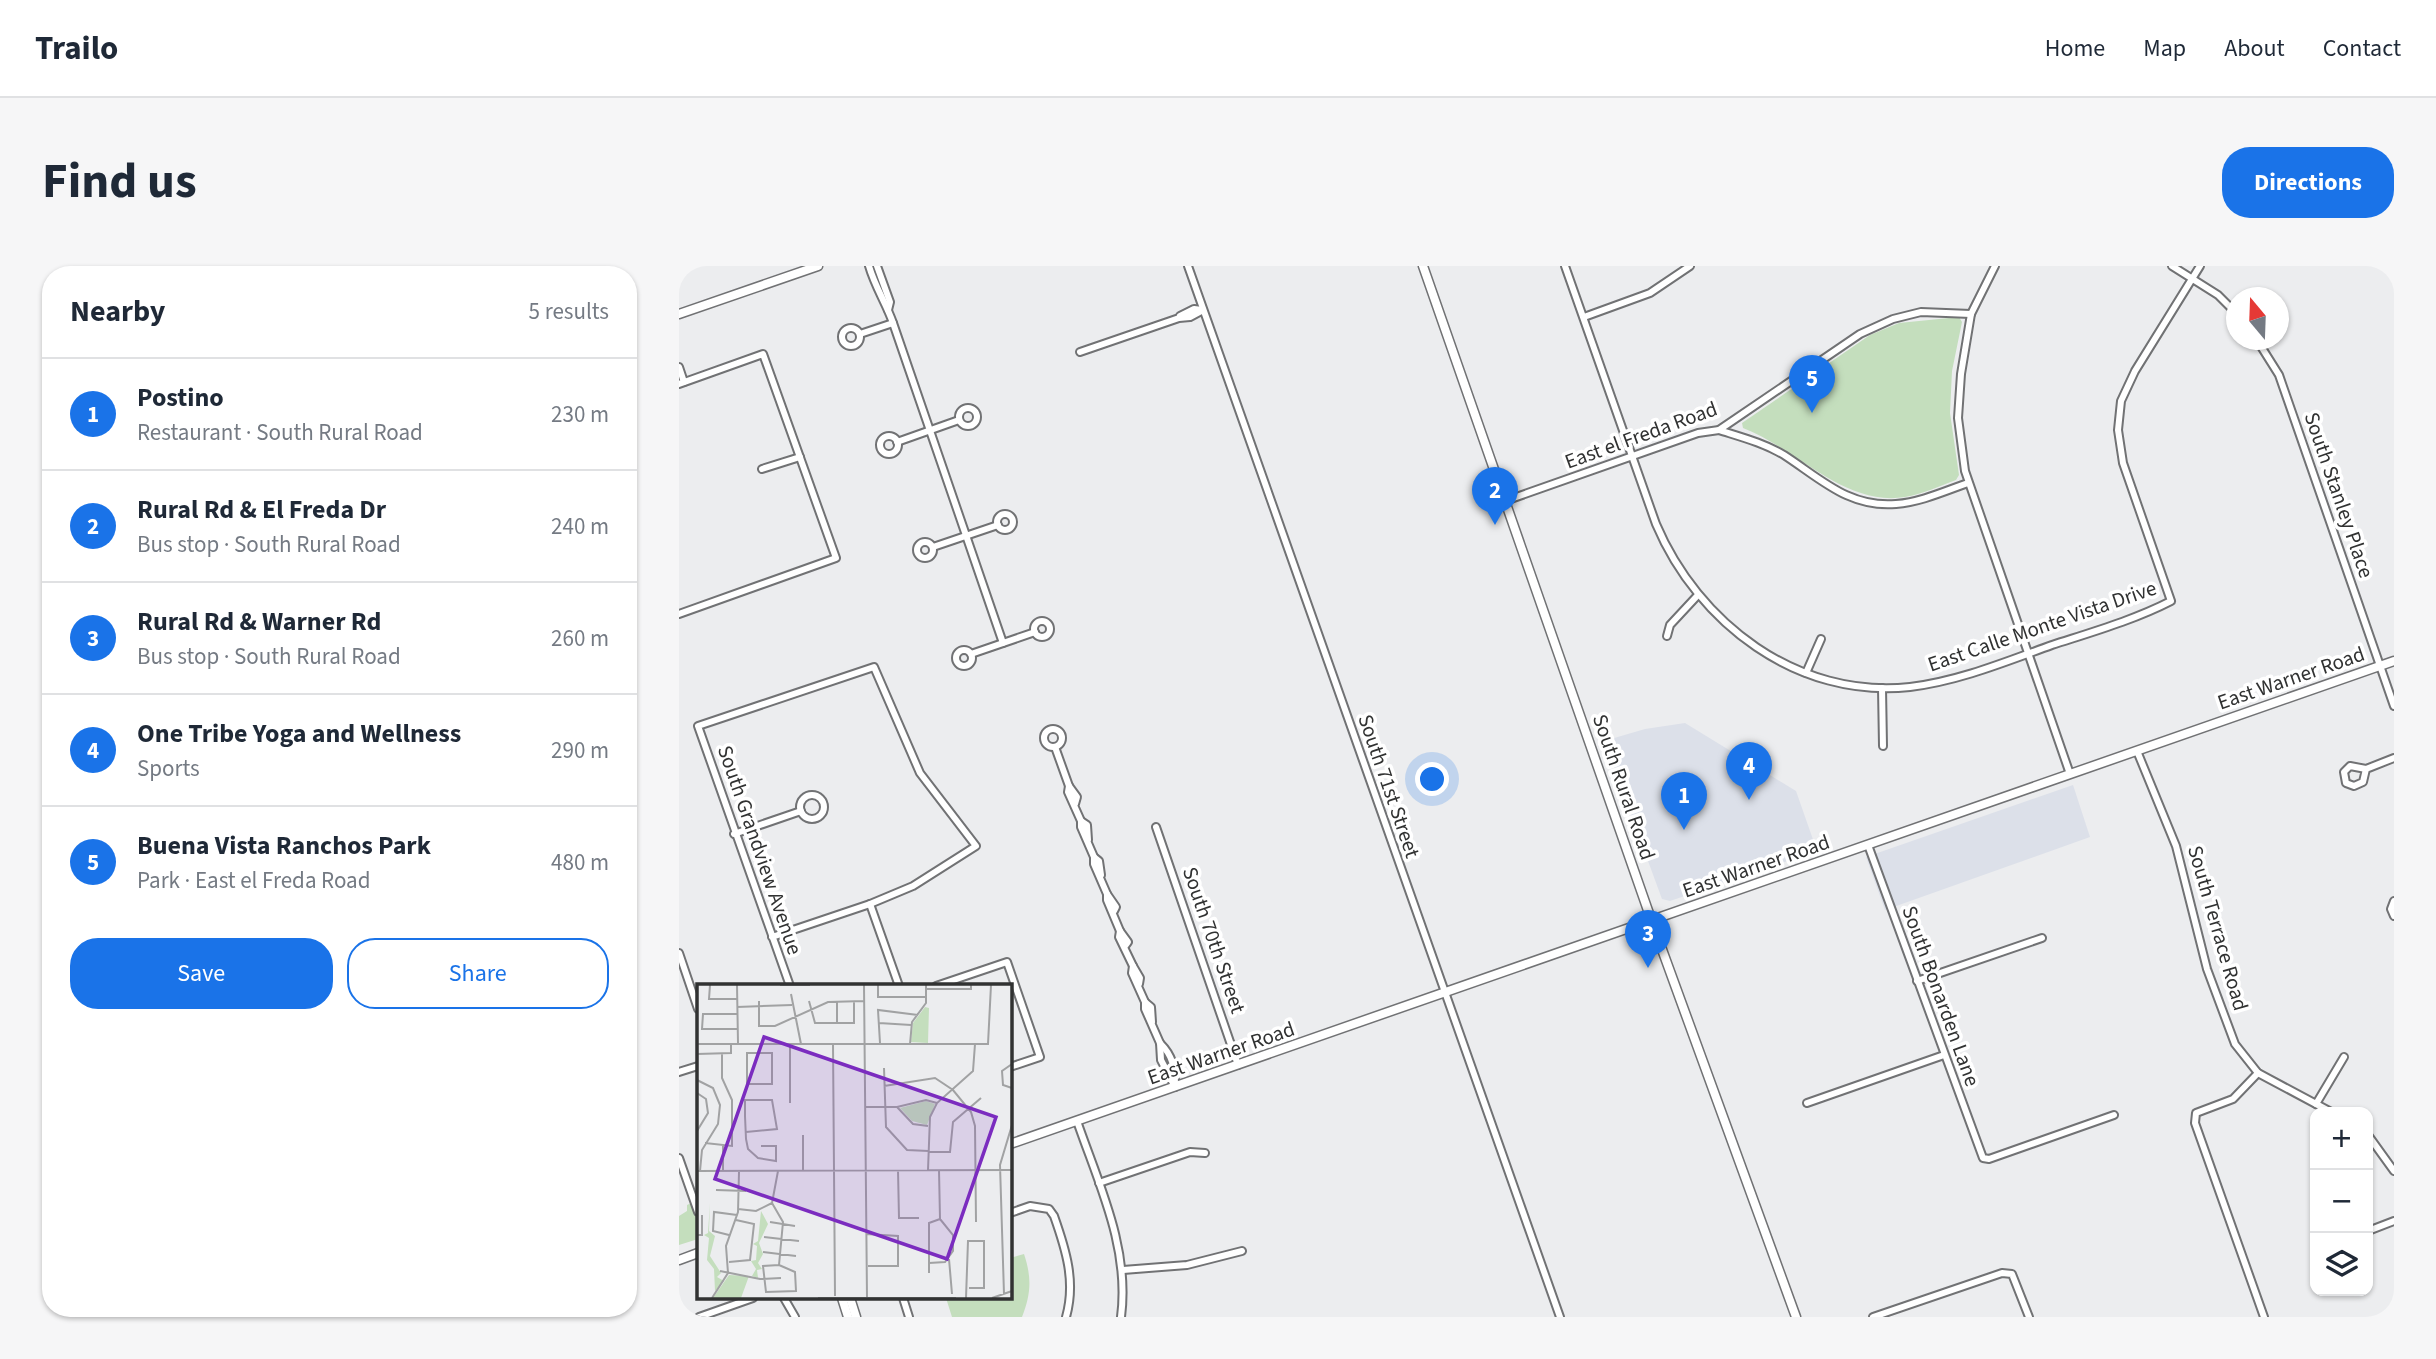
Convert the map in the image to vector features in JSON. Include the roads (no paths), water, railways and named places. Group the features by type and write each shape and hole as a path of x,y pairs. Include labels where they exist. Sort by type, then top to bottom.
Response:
{"main road":[{"path":"679,314 818,266"},
{"name":"South Rural Road","path":"1423,266 1652,922 1795,1317"},
{"name":"East Warner Road","path":"1011,1144 2394,661"},
{"path":"679,1260 697,1253"},
{"path":"843,1300 848,1317"},
{"path":"851,1300 856,1317"}],"street":[{"path":"869,266 882,304 888,310 893,323 1003,643"},
{"path":"877,266 890,302 888,310"},
{"name":"South 71st Street","path":"1188,266 1560,1317"},
{"name":"East Calle Monte Vista Drive","path":"1565,266 1665,547 1697,596 1720,621 1755,648 1807,673 1840,683 1882,688 1908,687 1961,677 2171,601 2123,463 2118,430 2121,401 2135,371 2192,279"},
{"path":"1584,317 1650,293 1690,266"},
{"path":"1995,266 1971,314 1961,374 1958,418 1968,483 2070,774"},
{"path":"2172,266 2226,303"},
{"path":"2192,279 2200,266"},
{"path":"1080,352 1179,318 1190,317 1203,310"},
{"name":"East el Freda Road","path":"1505,501 1698,433 1719,430 1860,334 1893,319 1921,312 1971,314"},
{"path":"860,334 893,323"},
{"name":"South Stanley Place","path":"2263,350 2279,375 2394,706"},
{"path":"679,367 682,383 763,354 836,558 679,614"},
{"path":"897,442 959,420"},
{"path":"1719,430 1783,455 1833,490 1861,502 1895,504 1918,501 1968,483"},
{"path":"762,469 800,457"},
{"path":"933,547 998,524"},
{"path":"1667,636 1670,625 1697,596"},
{"path":"971,654 1035,632"},
{"path":"1807,673 1821,639"},
{"name":"South Grandview Avenue","path":"789,984 698,726 874,667 920,773 976,846 913,886 870,904"},
{"path":"1882,688 1883,746"},
{"path":"1055,747 1069,786 1077,797 1075,804 1081,821 1087,825 1094,857 1100,861 1107,894 1116,907 1114,911 1120,931 1125,934 1125,946 1140,978 1139,984 1145,1002 1151,1007 1152,1022 1160,1043 1161,1060 1175,1087"},
{"name":"South Terrace Road","path":"2137,751 2176,846 2207,969 2235,1044 2258,1073"},
{"path":"2366,769 2394,758"},
{"path":"734,834 800,811"},
{"name":"South 70th Street","path":"1156,827 1238,1065"},
{"name":"South Bonarden Lane","path":"1868,845 1983,1158 1989,1159 2114,1115"},
{"path":"2394,901 2391,909 2394,916"},
{"path":"772,937 870,904 898,984"},
{"path":"1917,981 2042,938"},
{"path":"679,953 697,1006"},
{"path":"942,984 1007,962 1039,1057 1011,1067"},
{"path":"1807,1103 1944,1055"},
{"path":"2316,1104 2344,1057"},
{"path":"679,1073 697,1066"},
{"path":"2264,1317 2195,1124 2196,1113 2233,1099 2258,1073 2322,1107"},
{"path":"1077,1121 1117,1235 1123,1270 1121,1317"},
{"path":"2373,1142 2394,1171"},
{"path":"1099,1183 1190,1152 1205,1153"},
{"path":"680,1163 697,1209"},
{"path":"1011,1213 1030,1206 1049,1209 1054,1216 1070,1269 1071,1294 1066,1317"},
{"path":"2373,1229 2394,1221"},
{"path":"1123,1270 1187,1265 1242,1251"},
{"path":"1873,1317 2002,1273 2012,1274 2029,1317"},
{"path":"699,1317 747,1300"},
{"path":"785,1300 795,1317"},
{"path":"904,1300 909,1317"}],"place":[{"name":"Buena Vista Ranchos Park","path":"1812,413"},
{"name":"Rural Rd & El Freda Dr","path":"1495,525"},
{"name":"One Tribe Yoga and Wellness","path":"1749,800"},
{"name":"Postino","path":"1684,830"},
{"name":"Rural Rd & Warner Rd","path":"1648,968"}]}
